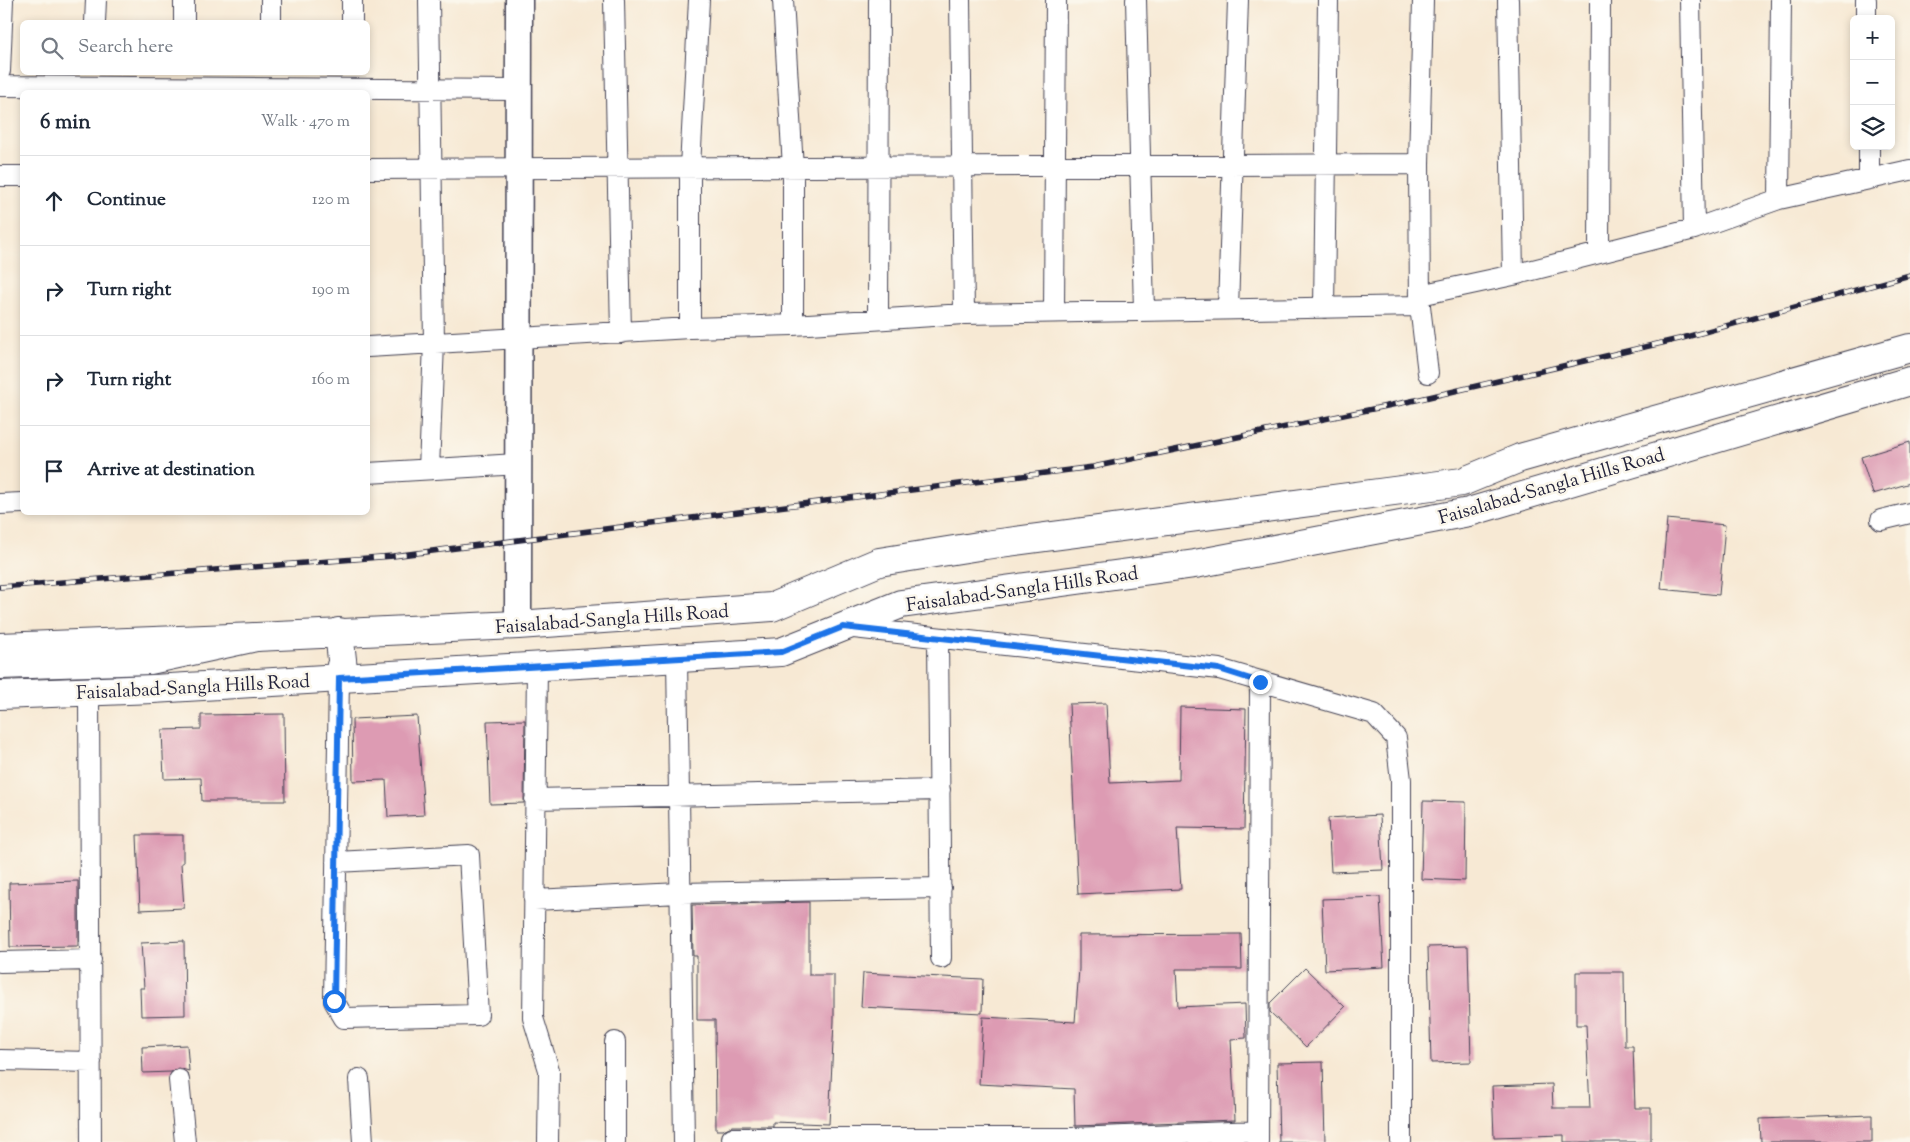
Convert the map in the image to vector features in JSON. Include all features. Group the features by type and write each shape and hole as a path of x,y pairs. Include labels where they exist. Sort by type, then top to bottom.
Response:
{"main road":[{"name":"Faisalabad-Sangla Hills Road","path":"0,647 518,625 772,607 879,562 1462,482 1520,458 1910,348"},
{"name":"Faisalabad-Sangla Hills Road","path":"0,695 89,692 781,652 901,604 1195,564 1469,512 1910,381"},
{"path":"629,617 630,661"},
{"path":"336,633 341,678"},
{"path":"0,665 150,660 256,637"}],"street":[{"path":"0,71 3,0"},
{"path":"95,20 96,0"},
{"path":"184,0 184,20"},
{"path":"271,0 271,20"},
{"path":"352,0 352,20"},
{"path":"429,0 434,343 429,469"},
{"path":"518,625 519,0"},
{"path":"614,0 621,333"},
{"path":"690,328 690,167 699,0"},
{"path":"783,0 793,168 793,324"},
{"path":"878,319 879,0"},
{"path":"960,0 964,314"},
{"path":"1054,312 1056,0"},
{"path":"1136,0 1144,311"},
{"path":"1228,309 1238,0"},
{"path":"1324,308 1328,0"},
{"path":"1423,0 1419,164 1420,301 1428,372"},
{"path":"1508,0 1513,274"},
{"path":"1599,252 1600,0"},
{"path":"1690,0 1694,229"},
{"path":"1779,199 1781,0"},
{"path":"1866,0 1866,15"},
{"path":"0,86 271,84 351,85 430,90 519,90"},
{"path":"1869,150 1869,179"},
{"path":"370,169 1419,164"},
{"path":"370,347 964,314 1324,308 1420,301 1513,274 1694,229 1779,199 1910,170"},
{"path":"0,176 20,176"},
{"path":"370,473 518,464"},
{"path":"0,504 20,503"},
{"path":"1881,520 1910,513"},
{"path":"843,627 1219,669 1374,714 1396,738 1402,780 1401,1142"},
{"path":"938,638 941,958"},
{"path":"677,658 684,1142"},
{"path":"537,667 533,1018 549,1070 548,1142"},
{"path":"336,862 468,855 478,1015 344,1018 334,1001 336,862 341,678"},
{"path":"732,1138 1072,1140 1258,1136 1260,682"},
{"path":"74,1142 91,1142 89,692"},
{"path":"535,799 940,790"},
{"path":"534,900 680,893 941,888"},
{"path":"0,962 91,960"},
{"path":"615,1042 615,1142"},
{"path":"0,1060 91,1062"},
{"path":"359,1079 363,1142"},
{"path":"180,1080 185,1142"}],"building":[{"path":"1910,442 1910,483 1873,494 1861,457"},
{"path":"1667,519 1725,525 1719,595 1661,589"},
{"path":"1106,703 1110,783 1179,780 1180,707 1246,709 1244,829 1177,828 1181,889 1078,894 1069,704"},
{"path":"284,714 285,801 202,801 201,778 164,779 162,730 201,729 201,715"},
{"path":"417,716 424,815 388,817 386,780 353,781 352,719"},
{"path":"525,720 524,803 490,804 487,721"},
{"path":"1423,801 1466,802 1465,881 1421,879"},
{"path":"1380,815 1383,870 1331,872 1328,818"},
{"path":"137,835 183,835 183,863 181,863 184,908 140,910"},
{"path":"78,881 78,946 10,947 9,883"},
{"path":"1380,897 1384,967 1325,970 1322,899"},
{"path":"809,902 809,975 834,975 834,1021 829,1124 773,1122 773,1126 732,1126 723,1130 716,1130 715,1020 697,1020 697,956 693,956 692,905"},
{"path":"1241,934 1242,969 1176,969 1178,1007 1245,1004 1246,1038 1231,1039 1235,1120 1075,1126 1074,1089 979,1084 983,1017 1075,1022 1079,969 1079,935"},
{"path":"184,941 185,1015 141,1016 140,988 144,988 141,943"},
{"path":"1468,946 1471,1062 1431,1063 1428,947"},
{"path":"1305,968 1345,1007 1306,1047 1270,1012 1270,1003"},
{"path":"1576,972 1624,972 1625,1046 1633,1046 1635,1108 1651,1108 1651,1142 1564,1142 1564,1135 1494,1137 1492,1086 1552,1084 1553,1108 1590,1108 1586,1025 1576,1025"},
{"path":"863,973 983,979 982,1013 861,1007"},
{"path":"187,1045 189,1071 178,1068 171,1072 143,1073 142,1047"},
{"path":"1323,1062 1325,1142 1279,1142 1277,1063"},
{"path":"1872,1115 1872,1142 1761,1142 1760,1119"}],"railway":[{"path":"0,587 393,556 1093,467 1416,400 1679,339 1910,275"}],"route":[{"path":"334,1001 339,678 781,652 843,627 1219,669 1260,682"}]}
